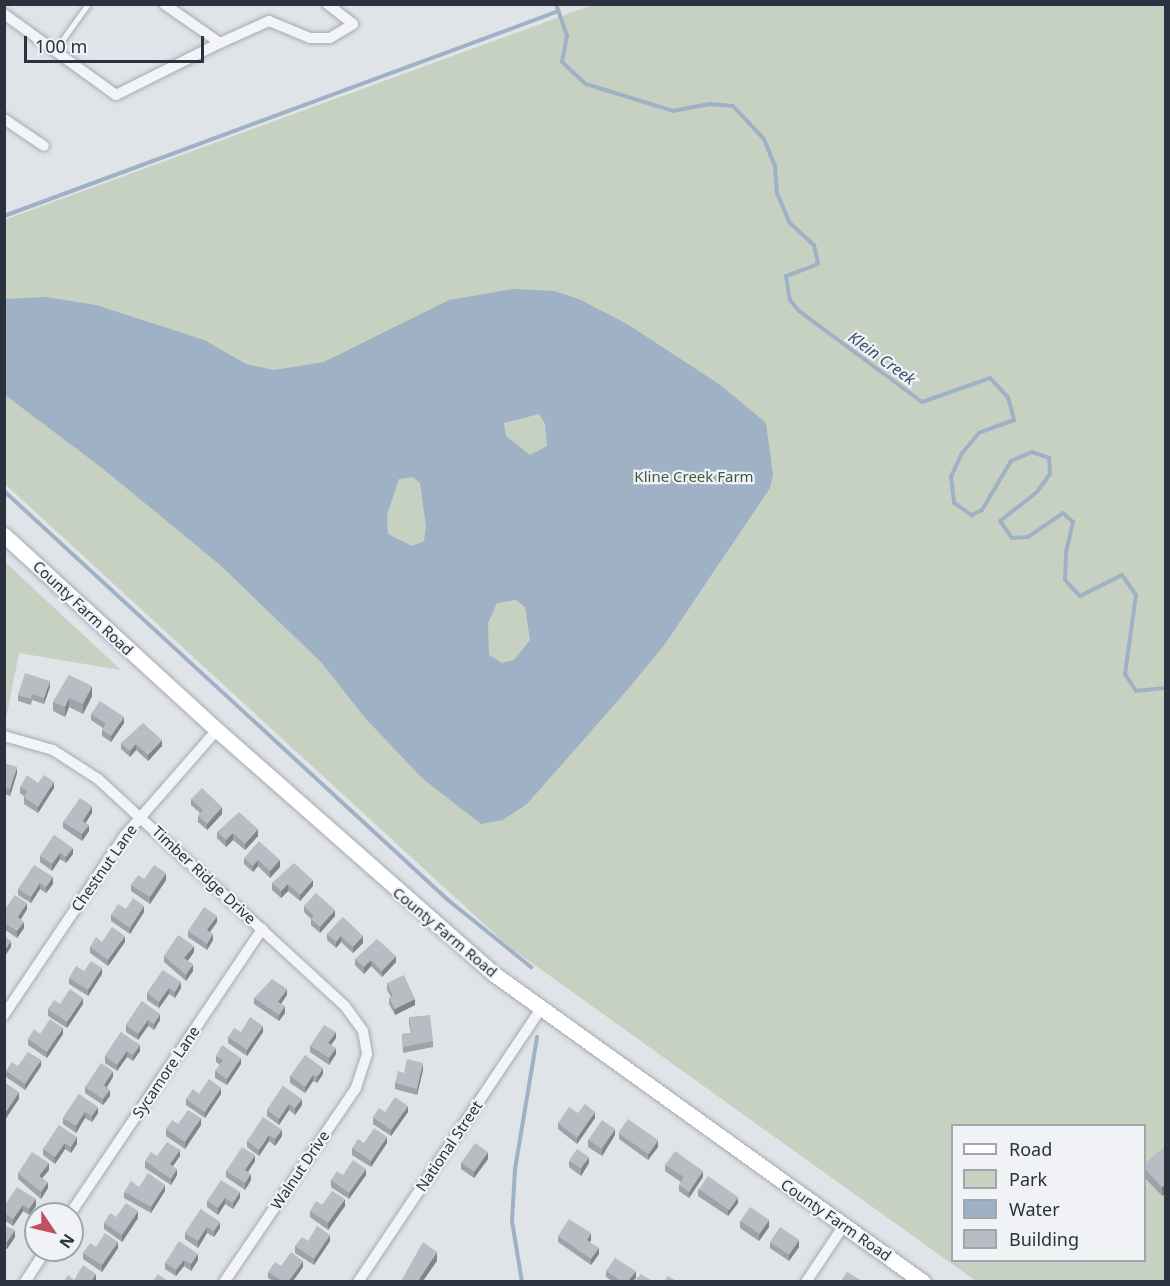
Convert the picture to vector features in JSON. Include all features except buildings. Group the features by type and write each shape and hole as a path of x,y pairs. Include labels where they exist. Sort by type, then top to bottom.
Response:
{"main road":[{"name":"County Farm Road","path":"4,536 434,925 540,1010 923,1281"}],"street":[{"path":"164,4 220,43"},
{"path":"4,14 116,94 269,21 310,38 330,38 354,24 327,4"},
{"path":"4,119 44,146"},
{"name":"Chestnut Lane","path":"4,1015 140,817 216,730"},
{"name":"Timber Ridge Drive","path":"4,736 67,758 98,779 357,1019 367,1054"},
{"name":"Sycamore Lane","path":"78,1202 262,929"},
{"name":"National Street","path":"358,1281 540,1010"},
{"name":"Walnut Drive","path":"224,1281 356,1088 367,1054"},
{"path":"806,1281 844,1225"},
{"path":"25,1281 38,1262"}],"lane":[{"path":"55,50 88,4"}],"green space":[{"name":"Kline Creek Farm","path":"592,5 1165,5 1165,1281 976,1281 508,946 5,484 4,220"},
{"path":"4,561 121,670 19,653 5,724"}],"water":[{"path":"513,289 554,291 579,299 627,324 719,384 766,423 773,475 770,488 665,644 629,688 527,804 503,820 481,824 422,778 366,719 321,662 219,564 102,468 5,395 5,299 46,297 96,305 204,340 246,364 274,370 324,362 449,300","holes":["539,414 545,424 547,446 530,455 506,436 504,423","413,477 420,483 426,526 424,541 412,546 388,534 387,515 399,479","516,600 525,607 530,640 514,660 502,663 489,655 488,623 497,603"]}],"waterway":[{"name":"Klein Creek","path":"556,4 567,36 562,62 586,84 673,111 709,104 733,106 764,139 775,166 777,193 790,223 814,245 818,264 786,276 790,300 799,311 922,402 990,378 1008,397 1014,420 979,433 962,453 951,477 954,503 972,515 982,510 1011,461 1032,452 1049,458 1050,474 1037,492 1000,521 1012,538 1028,537 1063,513 1073,522 1066,552 1065,580 1080,596 1122,575 1136,595 1125,674 1136,691 1166,688"},
{"path":"4,216 556,12"},
{"path":"4,491 448,900 531,967"},
{"path":"522,1282 512,1221 515,1169 537,1037"}]}
